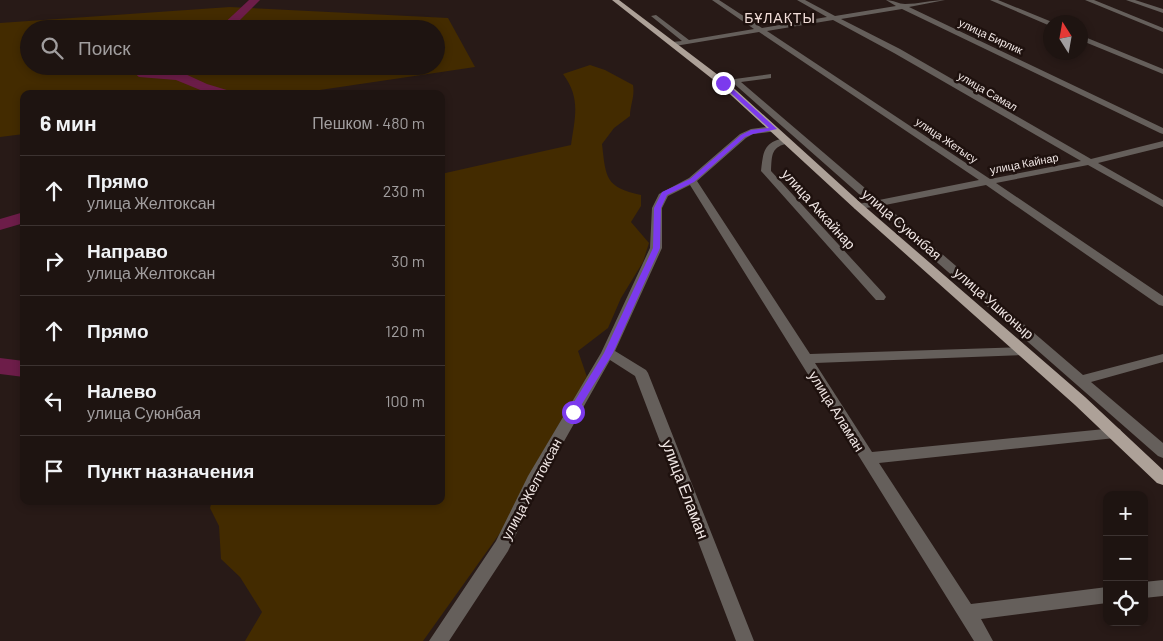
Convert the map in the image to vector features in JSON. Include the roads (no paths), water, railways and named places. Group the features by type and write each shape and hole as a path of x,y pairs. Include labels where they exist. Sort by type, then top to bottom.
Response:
{"main road":[{"name":"улица Суюнбая","path":"615,0 675,44 723,83 859,207 1024,351 1163,479"}],"street":[{"name":"улица Жетысу","path":"715,0 989,182 1163,302"},
{"name":"улица Самал","path":"800,0 897,51 1163,204"},
{"name":"улица Бирлик","path":"889,0 1163,132"},
{"path":"675,44 942,0"},
{"path":"993,0 1043,21"},
{"path":"1088,0 1163,30"},
{"path":"1129,0 1163,11"},
{"path":"1096,3 1109,1"},
{"path":"654,16 688,42"},
{"path":"1088,40 1163,72"},
{"name":"улица Ушконыр","path":"768,76 735,80 879,203 1163,452"},
{"name":"улица Желтоксан","path":"441,640 502,546 534,480 608,353 656,248 657,208 664,194 692,180 743,136 751,132 774,129"},
{"name":"улица Аккайнар","path":"786,141 777,142 768,152 766,171 880,297"},
{"name":"улица Кайнар","path":"859,207 1089,162 1163,144"},
{"name":"улица Аламан","path":"692,180 984,641"},
{"path":"805,360 1024,351"},
{"name":"улица Еламан","path":"608,353 641,373 745,641"},
{"path":"1081,380 1163,358"},
{"path":"867,458 1115,433"},
{"path":"1148,590 1163,588"},
{"path":"966,613 1103,596"}],"waterway":[{"path":"234,20 255,0"},
{"path":"161,75 178,76 212,90"},
{"path":"0,225 20,218"},
{"path":"0,366 20,368"}],"district":[{"name":"БҰЛАҚТЫ","path":"780,17"}]}
